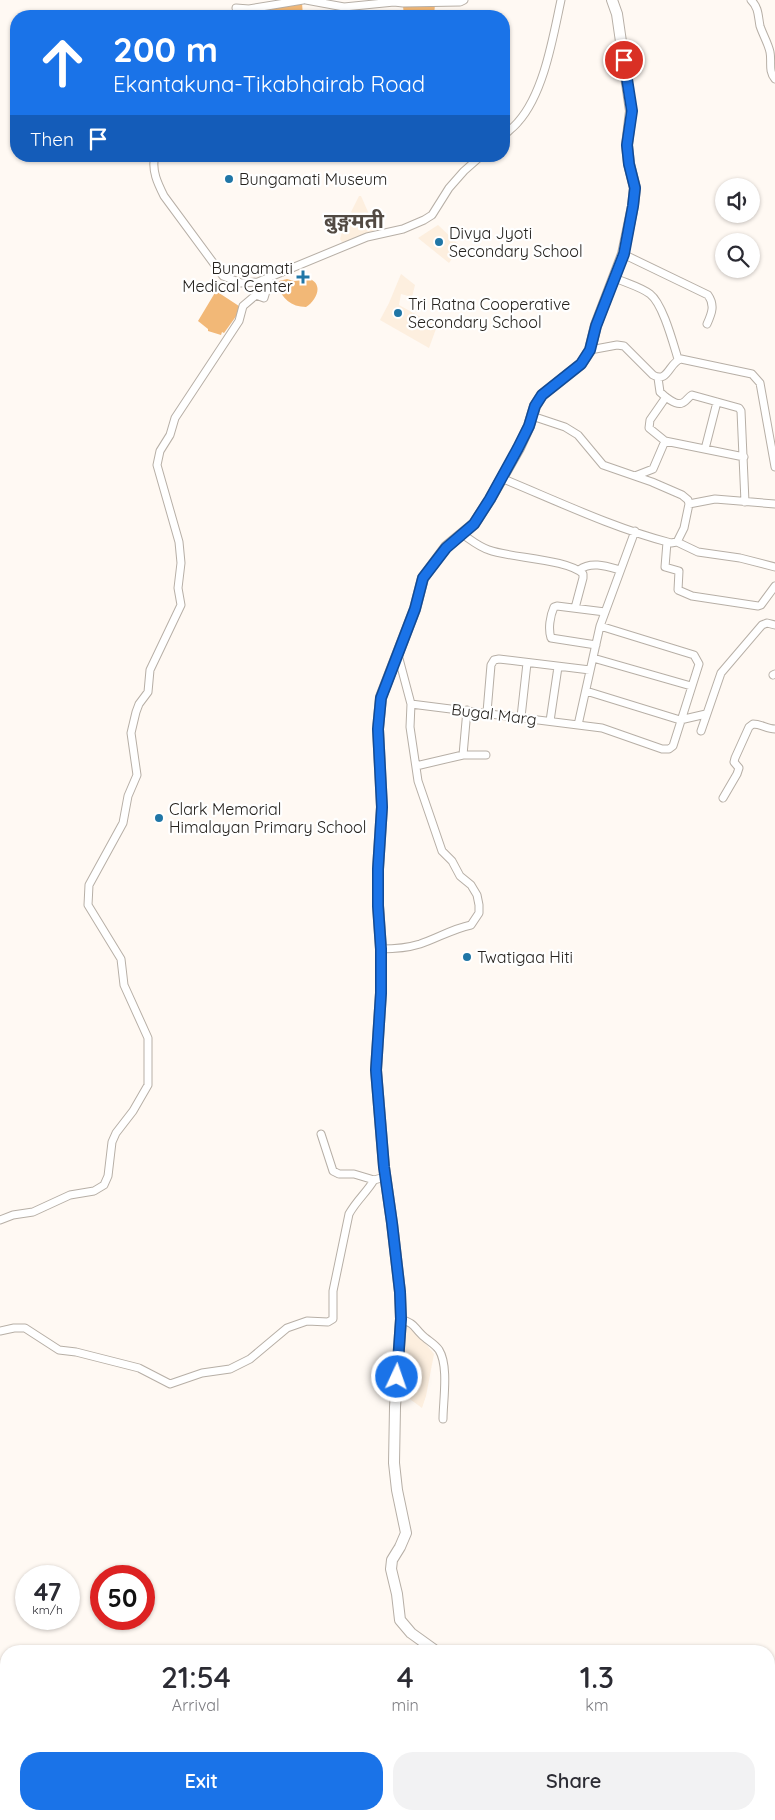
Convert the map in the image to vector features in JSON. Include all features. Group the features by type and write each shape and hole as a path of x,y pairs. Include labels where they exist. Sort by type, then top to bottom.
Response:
{"main road":[{"path":"428,1645 411,1633 400,1620 397,1594 391,1569 392,1560 406,1533 397,1490 394,1463 395,1407 401,1319 395,1240 384,1172 376,1070 381,993 378,869 382,807 378,729 381,698 415,609 423,578 446,548 474,524 518,448 529,426 535,406 542,395 581,364 590,350 596,326 624,254 635,188 629,164 627,145 632,111 618,14 612,0"}],"street":[{"path":"236,8 249,10 305,0 344,7 394,1 403,4 438,1 460,2 464,0"},
{"path":"510,130 519,121 532,100 551,51 561,0"},
{"path":"751,0 756,5 760,26 768,42 771,54 771,72 775,79"},
{"path":"154,162 158,183 164,196 223,276 241,283 258,282 270,278 367,237 403,229 424,220 432,215 449,188 474,162"},
{"path":"624,254 708,295 712,301 713,312 707,324"},
{"path":"0,1220 13,1214 33,1212 70,1195 94,1191 104,1185 108,1176 112,1142 148,1085 148,1038 124,985 121,959 88,905 89,884 124,823 128,796 137,775 131,733 136,712 139,704 148,692 150,670 180,604 178,588 181,563 179,542 157,465 158,458 170,435 175,418 239,321 243,306 256,295 264,298 270,278"},
{"path":"615,278 648,292 653,297 666,322 678,359"},
{"path":"590,350 617,345 624,346 658,378 662,378 668,373 678,359"},
{"path":"678,359 686,359 752,374 758,378 775,467"},
{"path":"658,378 658,388 666,397 679,404 682,404 692,395 738,408 741,411 745,502"},
{"path":"666,397 650,420 649,428 652,432 665,441 744,457"},
{"path":"705,449 717,402"},
{"path":"532,416 565,427 578,435 603,465 682,495 688,500 689,504 684,528 677,542"},
{"path":"634,476 653,469 665,441"},
{"path":"501,478 581,512 667,542 677,542 698,552 740,558 775,567"},
{"path":"689,504 715,499 775,504"},
{"path":"578,725 600,626 635,531"},
{"path":"462,534 491,551 547,561 579,570 583,574 583,578 575,608"},
{"path":"667,542 665,567 680,571 678,587 681,592 692,596 758,606 775,586"},
{"path":"579,570 584,566 591,565 620,570"},
{"path":"596,645 551,638 549,633 554,607 605,612"},
{"path":"701,731 724,668 762,625 767,623 775,624"},
{"name":"Bugal Marg","path":"411,704 602,728 662,749 669,749 673,746 699,664 694,655 600,626"},
{"path":"381,949 396,949 418,944 454,928 471,924 479,913 477,896 471,885 460,876 452,860 442,850 423,797 410,727 411,704 398,655"},
{"path":"594,658 691,686"},
{"path":"486,712 491,665 494,660 499,659 590,670"},
{"path":"521,717 527,663"},
{"path":"550,721 558,667"},
{"path":"586,691 680,720 706,714"},
{"path":"463,755 467,710"},
{"path":"723,798 737,774 739,768 734,762 735,758 750,727 753,724 758,724 775,730"},
{"path":"416,766 463,755 486,755"},
{"path":"320,1134 333,1171 339,1174 354,1174 374,1180"},
{"path":"0,1331 25,1328 59,1350 76,1352 139,1368 170,1384 202,1373 230,1369 250,1359 286,1328 308,1321 328,1322 333,1319 333,1291 349,1214 354,1203 374,1180 384,1172"},
{"path":"401,1319 414,1324 421,1334 438,1349 442,1358 444,1370 443,1420"}],"shaded area":[{"path":"302,3 303,10 271,10 271,8"},
{"path":"435,4 434,10 403,10 403,6"},
{"path":"359,196 361,196 376,230 350,241 342,242 340,239 343,228"},
{"name":"Divya Jyoti Secondary School","path":"438,225 460,246 449,263 418,238"},
{"name":"Tri Ratna Cooperative Secondary School","path":"401,274 415,285 412,297 401,294 399,305 437,326 429,348 380,320"},
{"path":"308,278 316,284 317,292 316,297 306,307 301,307 288,301 277,285 279,281 287,279 294,281"},
{"path":"216,291 242,308 221,335 208,331 198,321"},
{"path":"406,1322 434,1354 422,1408 399,1391 400,1339"}],"place":[{"name":"Bungamati Museum","path":"229,179"},
{"name":"Divya Jyoti Secondary School","path":"439,242"},
{"name":"Bungamati Medical Center","path":"303,277"},
{"name":"Tri Ratna Cooperative Secondary School","path":"398,313"},
{"name":"Clark Memorial Himalayan Primary School","path":"159,818"},
{"name":"Twatigaa Hiti","path":"467,957"}],"district":[{"name":"बुङ्गमती","path":"354,221"}],"route":[{"path":"397,1377 401,1319 400,1292 384,1167 376,1070 381,993 381,949 378,906 382,807 378,729 381,698 415,609 423,578 446,548 474,524 518,448 529,426 535,406 542,395 581,364 590,350 596,326 624,254 633,206 635,188 629,164 627,145 632,111 624,60"}]}
